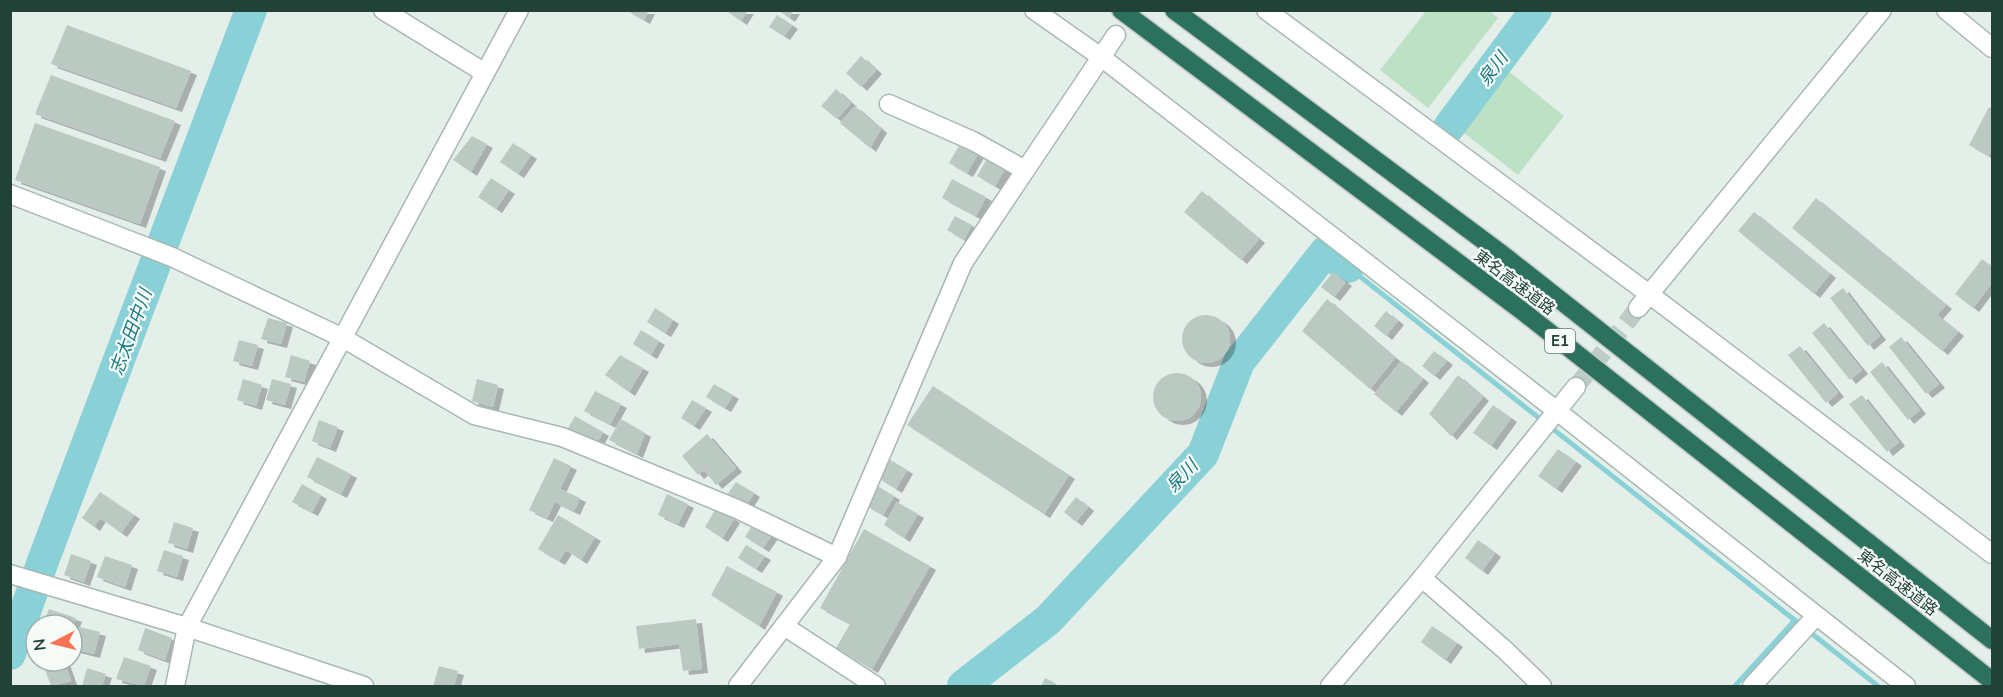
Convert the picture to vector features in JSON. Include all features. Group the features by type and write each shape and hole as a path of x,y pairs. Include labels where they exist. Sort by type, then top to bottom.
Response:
{"highway":[{"name":"東名高速道路","path":"1121,10 1521,310 1992,681"},
{"name":"東名高速道路","path":"1174,10 1503,255 1992,640"}],"street":[{"path":"383,10 485,73"},
{"path":"175,687 187,627 519,10"},
{"path":"1034,10 1101,57 1551,419 1816,616 1906,687"},
{"path":"1266,10 1649,294 1992,554"},
{"path":"1638,309 1882,10"},
{"path":"1946,10 1992,48"},
{"path":"738,687 837,557 963,263 1116,35"},
{"path":"889,104 973,141 1025,170"},
{"path":"10,194 172,257 343,338 474,415 562,438 737,509 837,557"},
{"path":"1330,687 1422,578 1576,387"},
{"path":"12,574 187,627 364,687"},
{"path":"1422,578 1505,650 1542,687"},
{"path":"1752,687 1816,616"},
{"path":"784,626 876,687"}],"green space":[{"path":"1427,10 1489,11 1498,18 1428,108 1380,70"},
{"path":"1506,69 1564,116 1518,175 1464,133"}],"building":[{"path":"626,10 649,10 644,20"},
{"path":"725,10 748,10 741,21"},
{"path":"778,10 794,10 789,18"},
{"path":"777,15 792,25 784,36 769,27"},
{"path":"67,25 191,71 176,108 51,64"},
{"path":"861,56 876,70 861,87 846,73"},
{"path":"51,75 175,121 160,158 35,114"},
{"path":"836,89 851,103 837,119 821,106"},
{"path":"855,106 881,129 870,148 840,123"},
{"path":"1989,107 1992,109 1992,149 1989,156 1969,145"},
{"path":"35,123 160,167 140,224 15,180"},
{"path":"472,136 487,144 471,172 453,160"},
{"path":"513,143 531,155 518,174 500,162"},
{"path":"960,144 978,154 967,173 949,163"},
{"path":"988,157 1006,167 995,186 977,176"},
{"path":"491,178 509,190 496,209 478,197"},
{"path":"952,179 986,197 976,216 942,198"},
{"path":"1202,191 1259,239 1241,260 1184,212"},
{"path":"1816,198 1946,305 1937,315 1958,332 1942,351 1792,228"},
{"path":"1754,212 1830,274 1814,294 1738,231"},
{"path":"955,216 972,225 964,240 947,230"},
{"path":"1982,259 1992,267 1992,283 1973,308 1955,294"},
{"path":"1333,272 1346,282 1334,297 1321,287"},
{"path":"1843,288 1880,336 1868,346 1830,298"},
{"path":"1327,299 1395,358 1370,389 1302,331"},
{"path":"655,308 673,320 665,333 647,322"},
{"path":"1386,311 1398,321 1386,336 1374,326"},
{"path":"1206,315 1223,322 1230,339 1223,356 1206,363 1189,356 1182,339 1189,322"},
{"path":"268,318 287,323 281,344 261,339"},
{"path":"1824,323 1862,370 1850,380 1812,333"},
{"path":"641,330 659,341 651,355 633,344"},
{"path":"1901,337 1939,384 1926,394 1889,347"},
{"path":"239,340 258,345 252,366 233,361"},
{"path":"1800,346 1838,393 1826,403 1788,355"},
{"path":"1434,351 1447,361 1434,376 1422,366"},
{"path":"291,355 310,361 304,382 285,377"},
{"path":"620,355 643,368 629,392 605,375"},
{"path":"1401,361 1423,379 1396,412 1374,394"},
{"path":"1882,362 1920,410 1908,420 1870,372"},
{"path":"1177,373 1194,380 1201,397 1194,414 1177,421 1160,414 1153,397 1160,380"},
{"path":"1458,375 1483,397 1451,436 1429,414"},
{"path":"243,379 262,385 256,406 237,400"},
{"path":"272,379 291,384 285,405 266,400"},
{"path":"477,379 498,385 493,407 472,401"},
{"path":"714,384 733,395 725,408 706,397"},
{"path":"933,386 1069,475 1044,514 907,425"},
{"path":"595,391 621,404 610,424 584,411"},
{"path":"1862,395 1899,442 1887,452 1849,404"},
{"path":"692,400 706,408 694,426 681,418"},
{"path":"1493,405 1511,418 1491,446 1473,433"},
{"path":"575,416 603,432 595,446 567,430"},
{"path":"621,419 645,433 637,454 609,440"},
{"path":"319,420 338,427 330,448 312,441"},
{"path":"707,434 736,468 716,485 704,470 698,475 682,456"},
{"path":"1558,449 1576,462 1556,489 1538,476"},
{"path":"317,457 351,474 341,494 307,477"},
{"path":"554,458 571,466 560,489 580,498 574,511 555,502 547,518 529,510"},
{"path":"889,459 907,470 896,489 878,478"},
{"path":"736,482 754,493 746,506 727,495"},
{"path":"302,484 321,495 312,512 292,502"},
{"path":"876,485 894,496 883,515 865,505"},
{"path":"100,492 134,515 121,533 100,518 94,527 82,518"},
{"path":"667,494 688,504 678,524 658,515"},
{"path":"1076,497 1088,507 1076,522 1064,512"},
{"path":"897,502 918,514 904,538 884,525"},
{"path":"716,508 734,519 722,538 705,527"},
{"path":"558,515 595,537 581,560 566,550 559,561 538,549"},
{"path":"174,522 193,528 187,549 168,543"},
{"path":"753,524 772,535 763,548 745,537"},
{"path":"864,529 930,566 872,669 836,648 850,624 820,608"},
{"path":"1478,540 1495,553 1482,571 1465,558"},
{"path":"746,545 765,556 756,569 738,558"},
{"path":"164,550 183,556 177,577 157,571"},
{"path":"71,554 91,561 84,582 64,575"},
{"path":"105,556 132,565 125,587 97,577"},
{"path":"727,566 777,592 759,626 711,595"},
{"path":"49,609 61,613 48,613"},
{"path":"696,619 702,669 683,671 679,644 639,649 636,626"},
{"path":"1432,626 1457,643 1445,660 1421,642"},
{"path":"84,628 100,632 94,654 84,652"},
{"path":"145,628 172,638 165,660 138,650"},
{"path":"124,657 151,666 144,686 116,679"},
{"path":"439,666 458,671 454,686 433,686"},
{"path":"87,668 106,674 102,686 82,686"},
{"path":"46,673 68,673 71,681 51,686"},
{"path":"1045,678 1055,683 1053,686 1041,686"}],"waterway":[{"name":"志太田中川","path":"10,654 251,10"},
{"name":"泉川","path":"1449,127 1536,10"},
{"name":"泉川","path":"963,686 1048,620 1203,454 1239,362 1326,251 1348,267 1352,261"},
{"path":"1348,267 1878,686"},
{"path":"1735,686 1795,620"}],"tunnel":[{"path":"1576,387 1638,308"}]}
